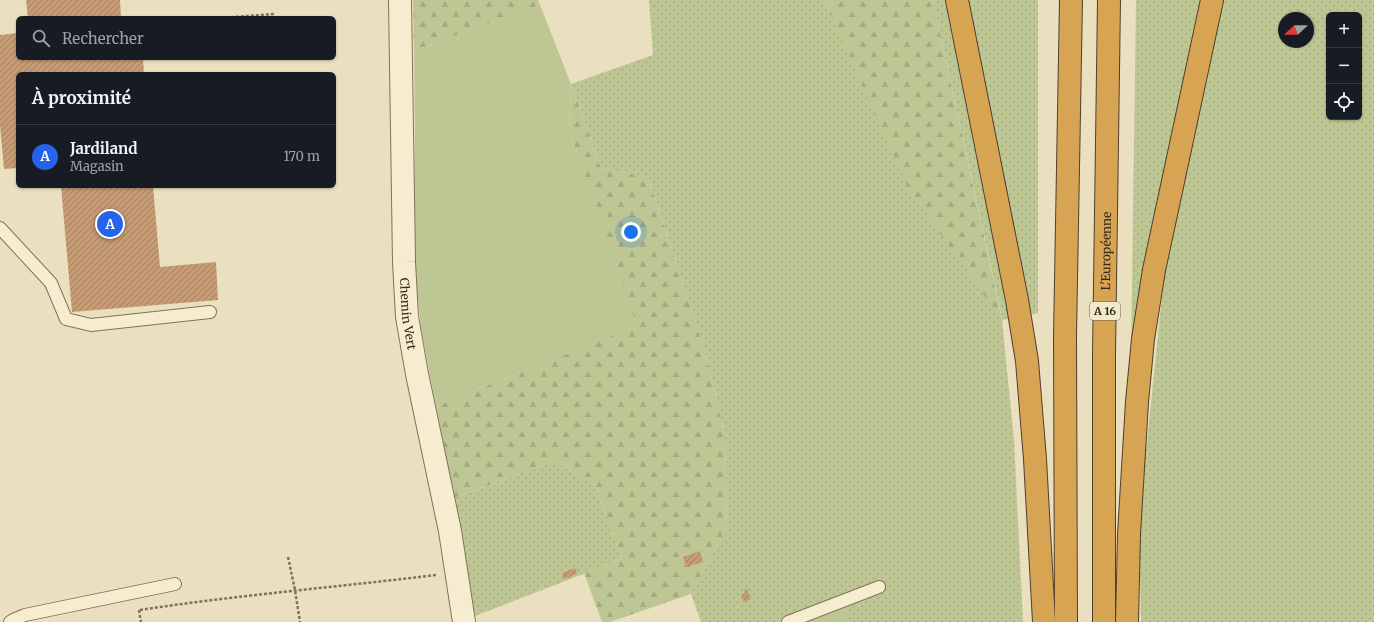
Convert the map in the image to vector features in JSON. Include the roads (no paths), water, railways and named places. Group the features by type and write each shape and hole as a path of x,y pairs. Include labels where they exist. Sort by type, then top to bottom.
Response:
{"highway":[{"path":"957,0 1017,300 1027,361 1035,459 1044,622"},
{"path":"1066,622 1066,336 1071,0"},
{"name":"L'Européenne","path":"1104,622 1104,355 1109,0"},
{"path":"1127,622 1129,534 1137,402 1143,339 1154,270 1212,0"}],"street":[{"name":"Chemin Vert","path":"400,0 404,262 407,317 414,359 450,531 464,622"}],"lane":[{"path":"0,228 51,283 66,319 91,325 210,312"},
{"path":"10,622 25,615 174,584"},
{"path":"788,622 879,587"}],"place":[{"name":"Jardiland","path":"110,224"}]}
